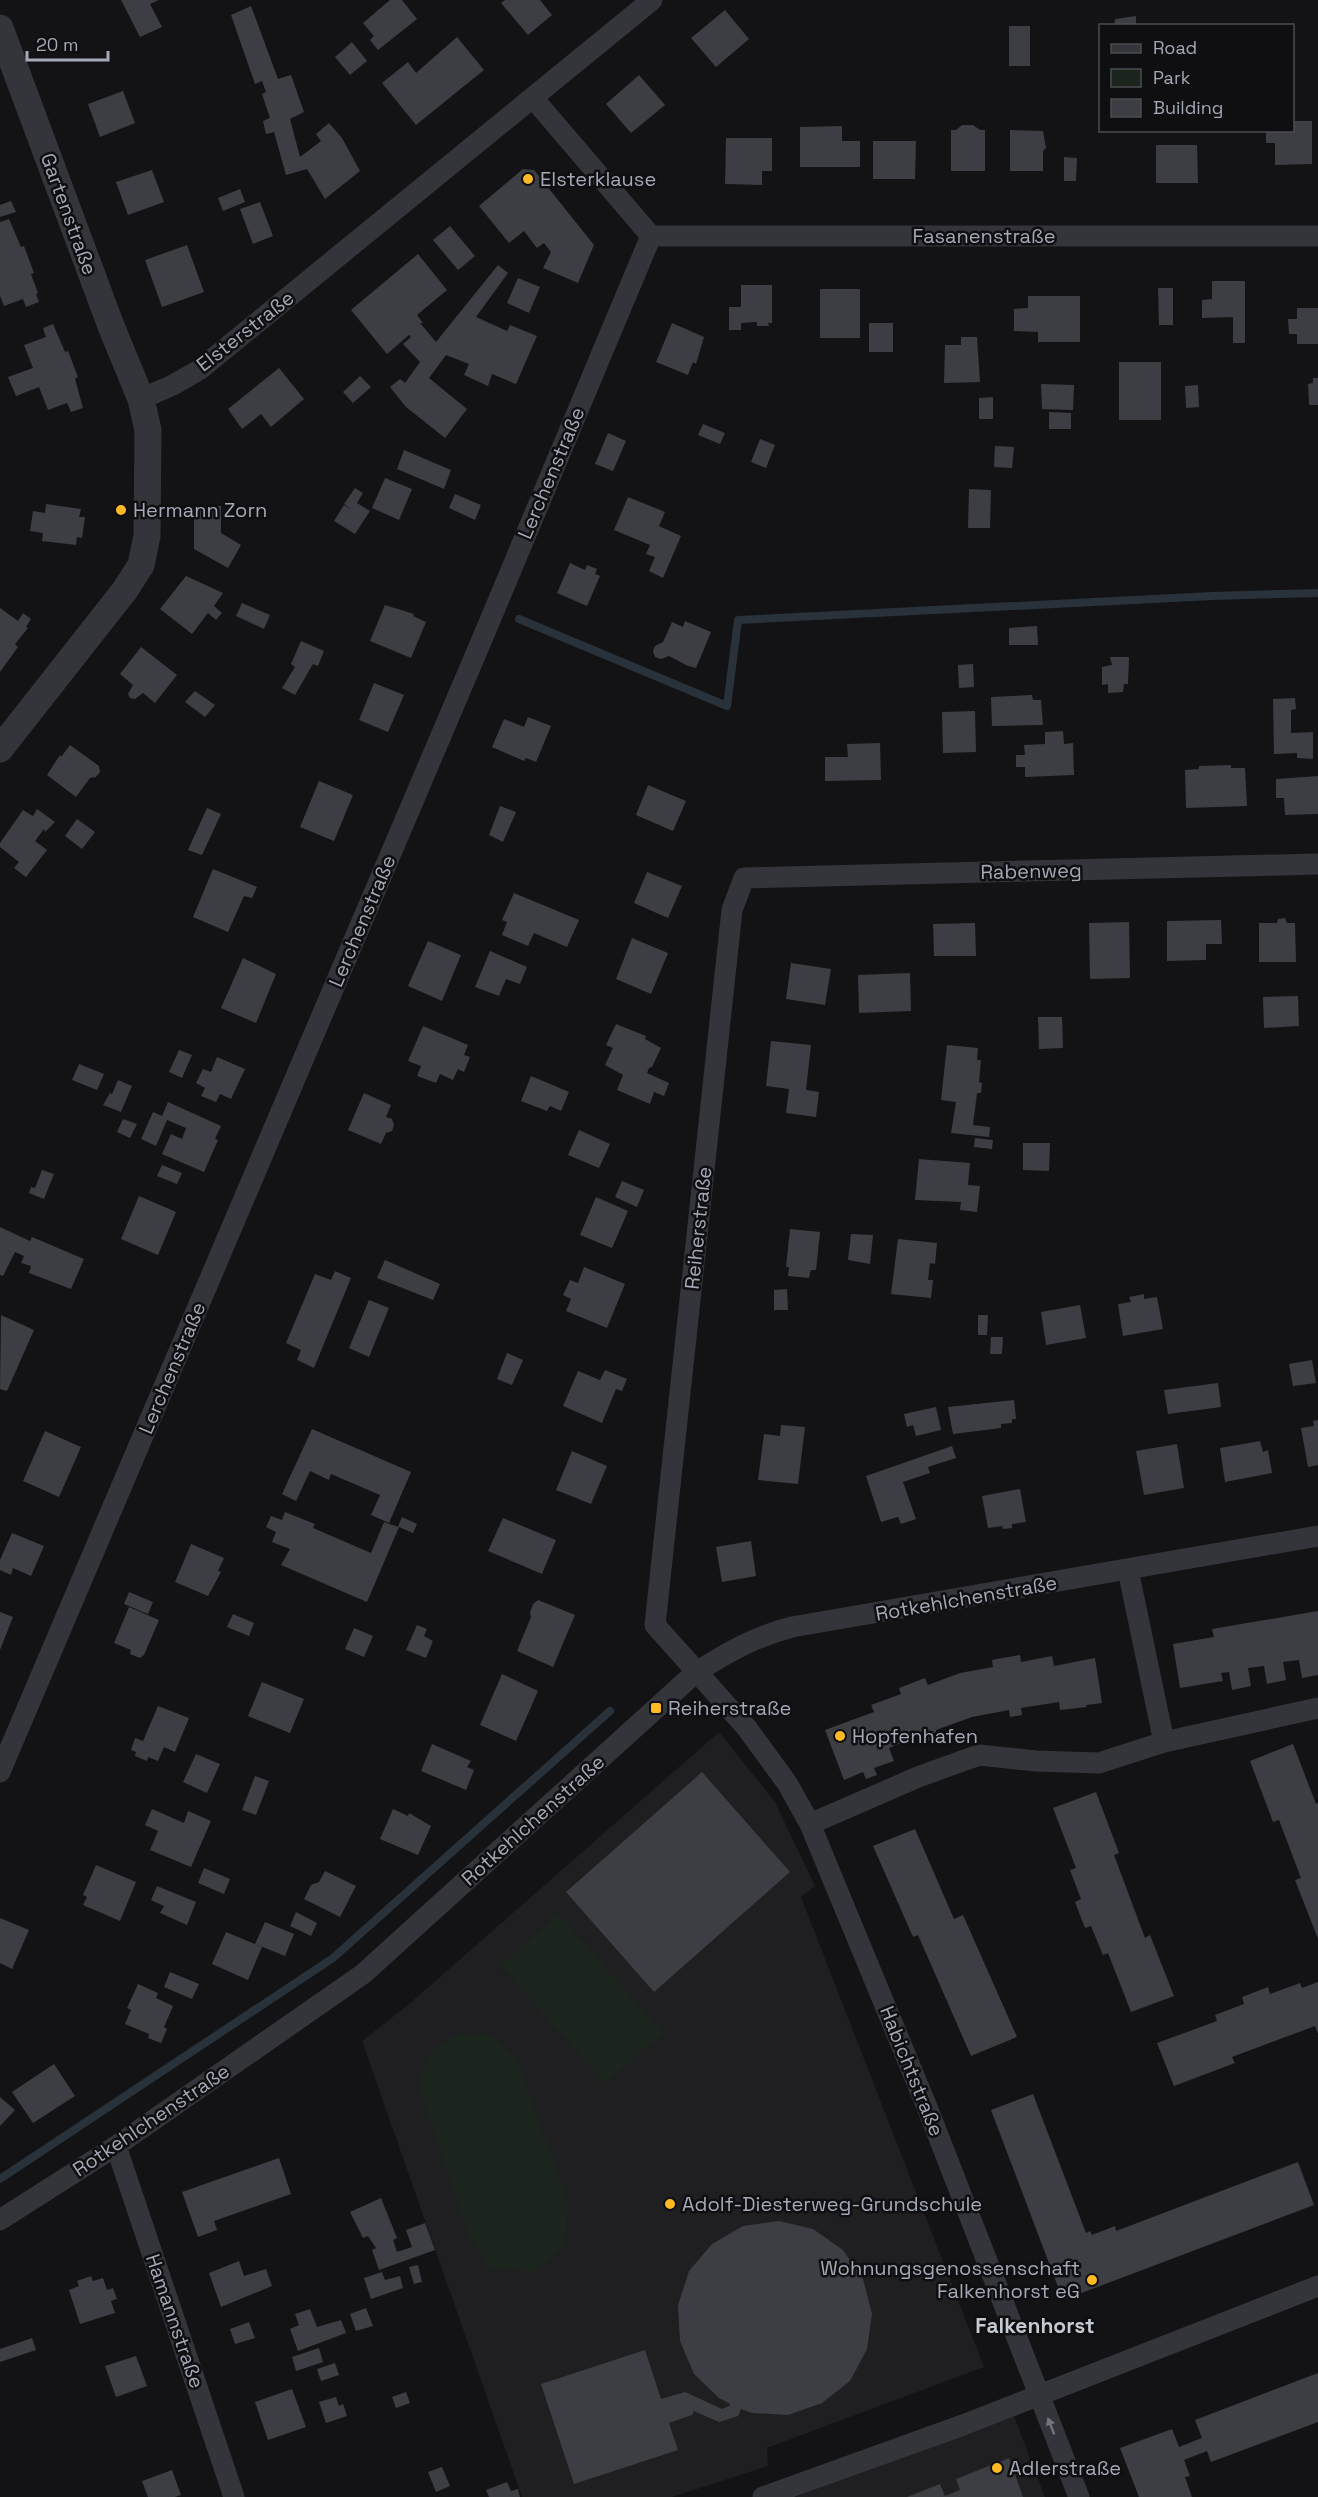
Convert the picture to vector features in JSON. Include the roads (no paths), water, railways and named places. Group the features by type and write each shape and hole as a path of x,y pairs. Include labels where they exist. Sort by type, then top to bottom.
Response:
{"street":[{"name":"Elsterstraße","path":"141,399 199,370 652,0"},
{"name":"Gartenstraße","path":"0,28 107,315 141,399"},
{"path":"533,98 651,236"},
{"name":"Fasanenstraße","path":"651,236 1318,236"},
{"name":"Lerchenstraße","path":"0,1772 474,659 651,236"},
{"path":"0,748 125,590 141,565 147,536 148,430 141,399"},
{"name":"Rabenweg","path":"744,878 1318,864"},
{"name":"Reiherstraße","path":"695,1673 655,1625 732,910 744,878"},
{"name":"Rotkehlchenstraße","path":"0,2220 116,2146 363,1974 695,1673 751,1640 792,1627 1318,1536"},
{"path":"1128,1570 1164,1742"},
{"name":"Habichtstraße","path":"695,1673 746,1727 787,1783 810,1824 927,2108 1079,2497"},
{"path":"810,1824 918,1777 979,1755 1036,1761 1099,1763 1164,1742 1318,1708"},
{"name":"Hamannstraße","path":"116,2146 234,2497"},
{"path":"763,2497 1039,2394 1318,2286"}],"waterway":[{"path":"519,619 727,706 738,620 1213,596 1318,593"},
{"path":"0,2179 333,1958 610,1711"}],"place":[{"name":"Elsterklause","path":"528,179"},
{"name":"Hermann Zorn","path":"121,510"},
{"name":"Reiherstraße","path":"656,1708"},
{"name":"Hopfenhafen","path":"840,1736"},
{"name":"Adolf-Diesterweg-Grundschule","path":"670,2204"},
{"name":"Wohnungsgenossenschaft Falkenhorst eG","path":"1092,2280"},
{"name":"Adlerstraße","path":"997,2468"}],"district":[{"name":"Falkenhorst","path":"1035,2325"}]}
